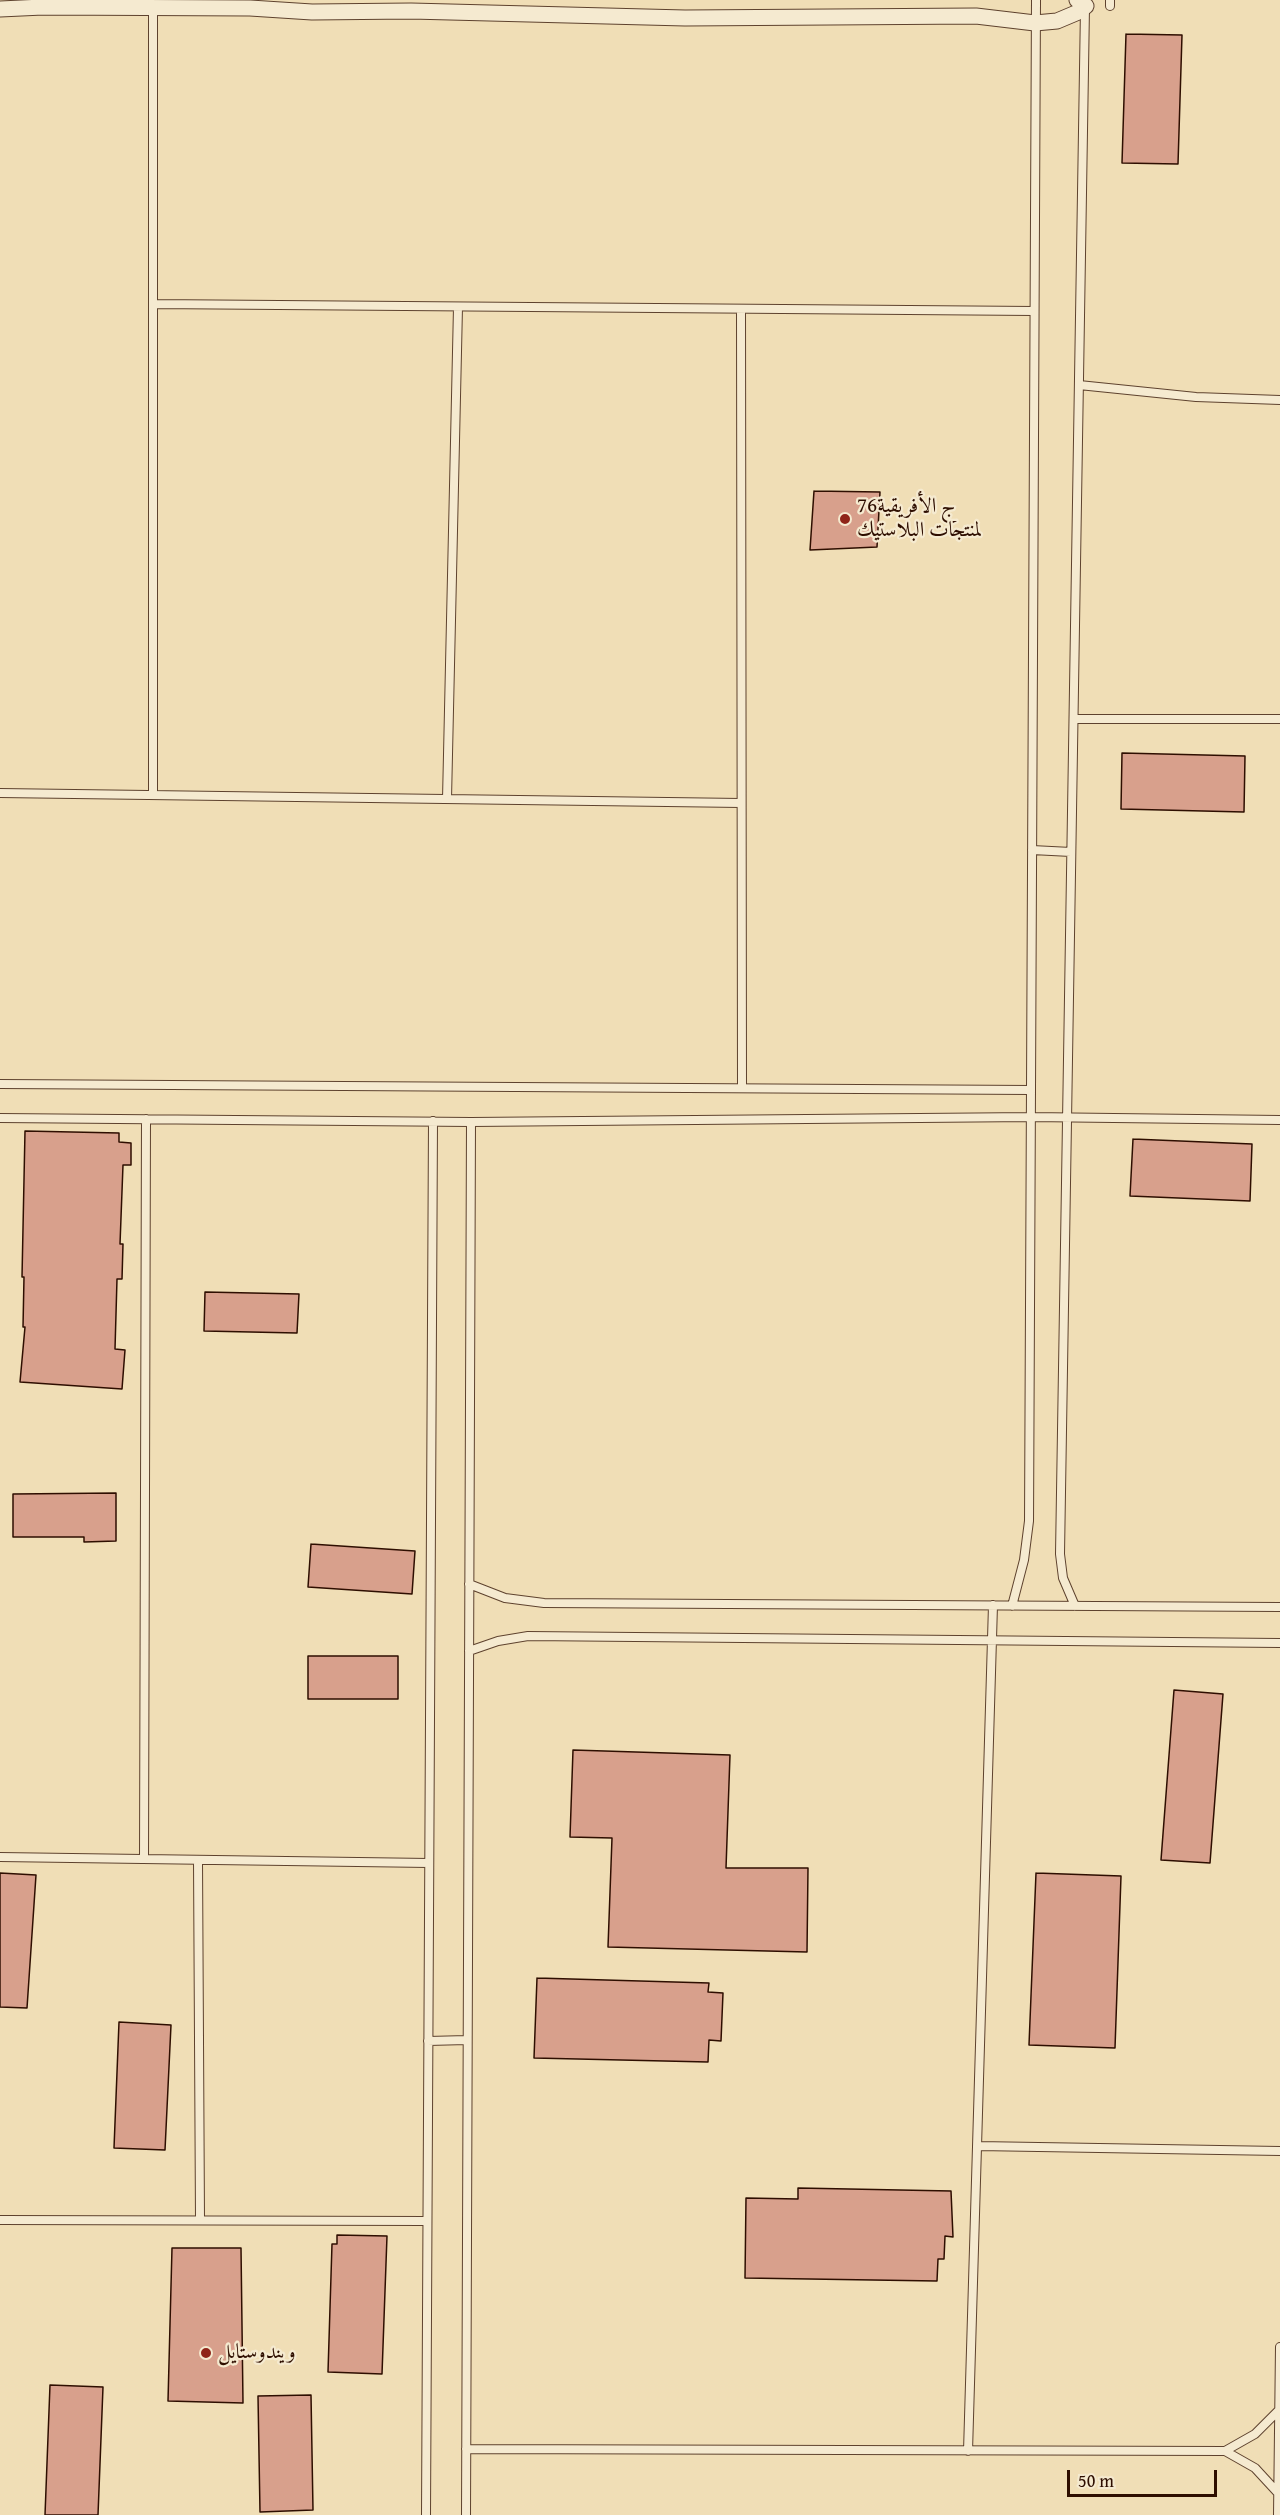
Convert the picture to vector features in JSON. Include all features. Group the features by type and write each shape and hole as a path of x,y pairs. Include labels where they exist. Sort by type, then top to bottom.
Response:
{"street":[{"path":"0,9 45,3 153,8 250,8 312,12 411,11 685,18 976,16 1035,23 1065,18 1081,3"}],"lane":[{"path":"1012,1606 1024,1560 1029,1521 1036,0"},
{"path":"1075,1606 1063,1578 1060,1554 1079,385 1081,3"},
{"path":"153,8 153,795"},
{"path":"153,304 1034,311"},
{"path":"447,799 458,306"},
{"path":"741,309 742,1088"},
{"path":"1079,385 1196,397 1280,400"},
{"path":"1074,720 1280,719"},
{"path":"0,793 741,803"},
{"path":"1032,850 1071,852"},
{"path":"0,1084 1031,1090"},
{"path":"0,1118 471,1122 1030,1117 1280,1120"},
{"path":"144,1859 146,1119"},
{"path":"426,2515 433,1121"},
{"path":"466,2515 471,1122"},
{"path":"469,1584 505,1598 544,1603 1280,1607"},
{"path":"968,2451 993,1605"},
{"path":"469,1651 498,1641 528,1636 1280,1643"},
{"path":"0,1857 429,1863"},
{"path":"198,1860 200,2220"},
{"path":"428,2041 467,2040"},
{"path":"978,2146 1280,2151"},
{"path":"0,2220 427,2221"},
{"path":"1278,2515 1280,2347"},
{"path":"466,2449 1225,2451 1255,2434 1279,2410"},
{"path":"1225,2451 1255,2468 1279,2494"}],"building":[{"path":"1126,34 1182,35 1178,164 1122,163"},
{"name":"76ج الأفريقية لمنتجات البلاستيك","path":"814,491 880,492 877,547 810,550"},
{"path":"1122,753 1245,756 1244,812 1121,809"},
{"path":"25,1131 119,1133 119,1142 131,1143 131,1165 123,1165 120,1244 123,1244 122,1279 117,1279 115,1349 125,1350 122,1389 20,1382 25,1327 23,1327 24,1277 22,1277"},
{"path":"1133,1139 1252,1144 1250,1201 1130,1196"},
{"path":"205,1292 299,1294 297,1333 204,1331"},
{"path":"116,1493 116,1541 84,1542 84,1537 13,1537 13,1494"},
{"path":"311,1544 415,1551 412,1594 308,1587"},
{"path":"308,1656 398,1656 398,1699 308,1699"},
{"path":"1174,1690 1223,1694 1210,1863 1161,1860"},
{"path":"573,1750 730,1755 726,1868 808,1868 807,1952 608,1947 612,1838 570,1837"},
{"path":"0,1873 36,1875 27,2008 0,2007"},
{"path":"1036,1873 1121,1876 1115,2048 1029,2045"},
{"path":"537,1978 709,1983 708,1992 723,1993 721,2041 709,2040 708,2062 534,2058"},
{"path":"119,2022 171,2025 165,2150 114,2148"},
{"path":"798,2188 951,2191 953,2237 945,2236 944,2259 938,2259 937,2281 745,2278 746,2198 798,2199"},
{"path":"337,2235 387,2236 382,2374 328,2372 332,2244 337,2244"},
{"name":"ويندوستايل","path":"172,2248 241,2248 243,2403 168,2401"},
{"path":"50,2385 103,2387 98,2515 45,2515"},
{"path":"311,2395 313,2510 260,2512 258,2396"}],"place":[{"name":"76ج الأفريقية لمنتجات البلاستيك","path":"845,519"},
{"name":"ويندوستايل","path":"206,2353"}]}
